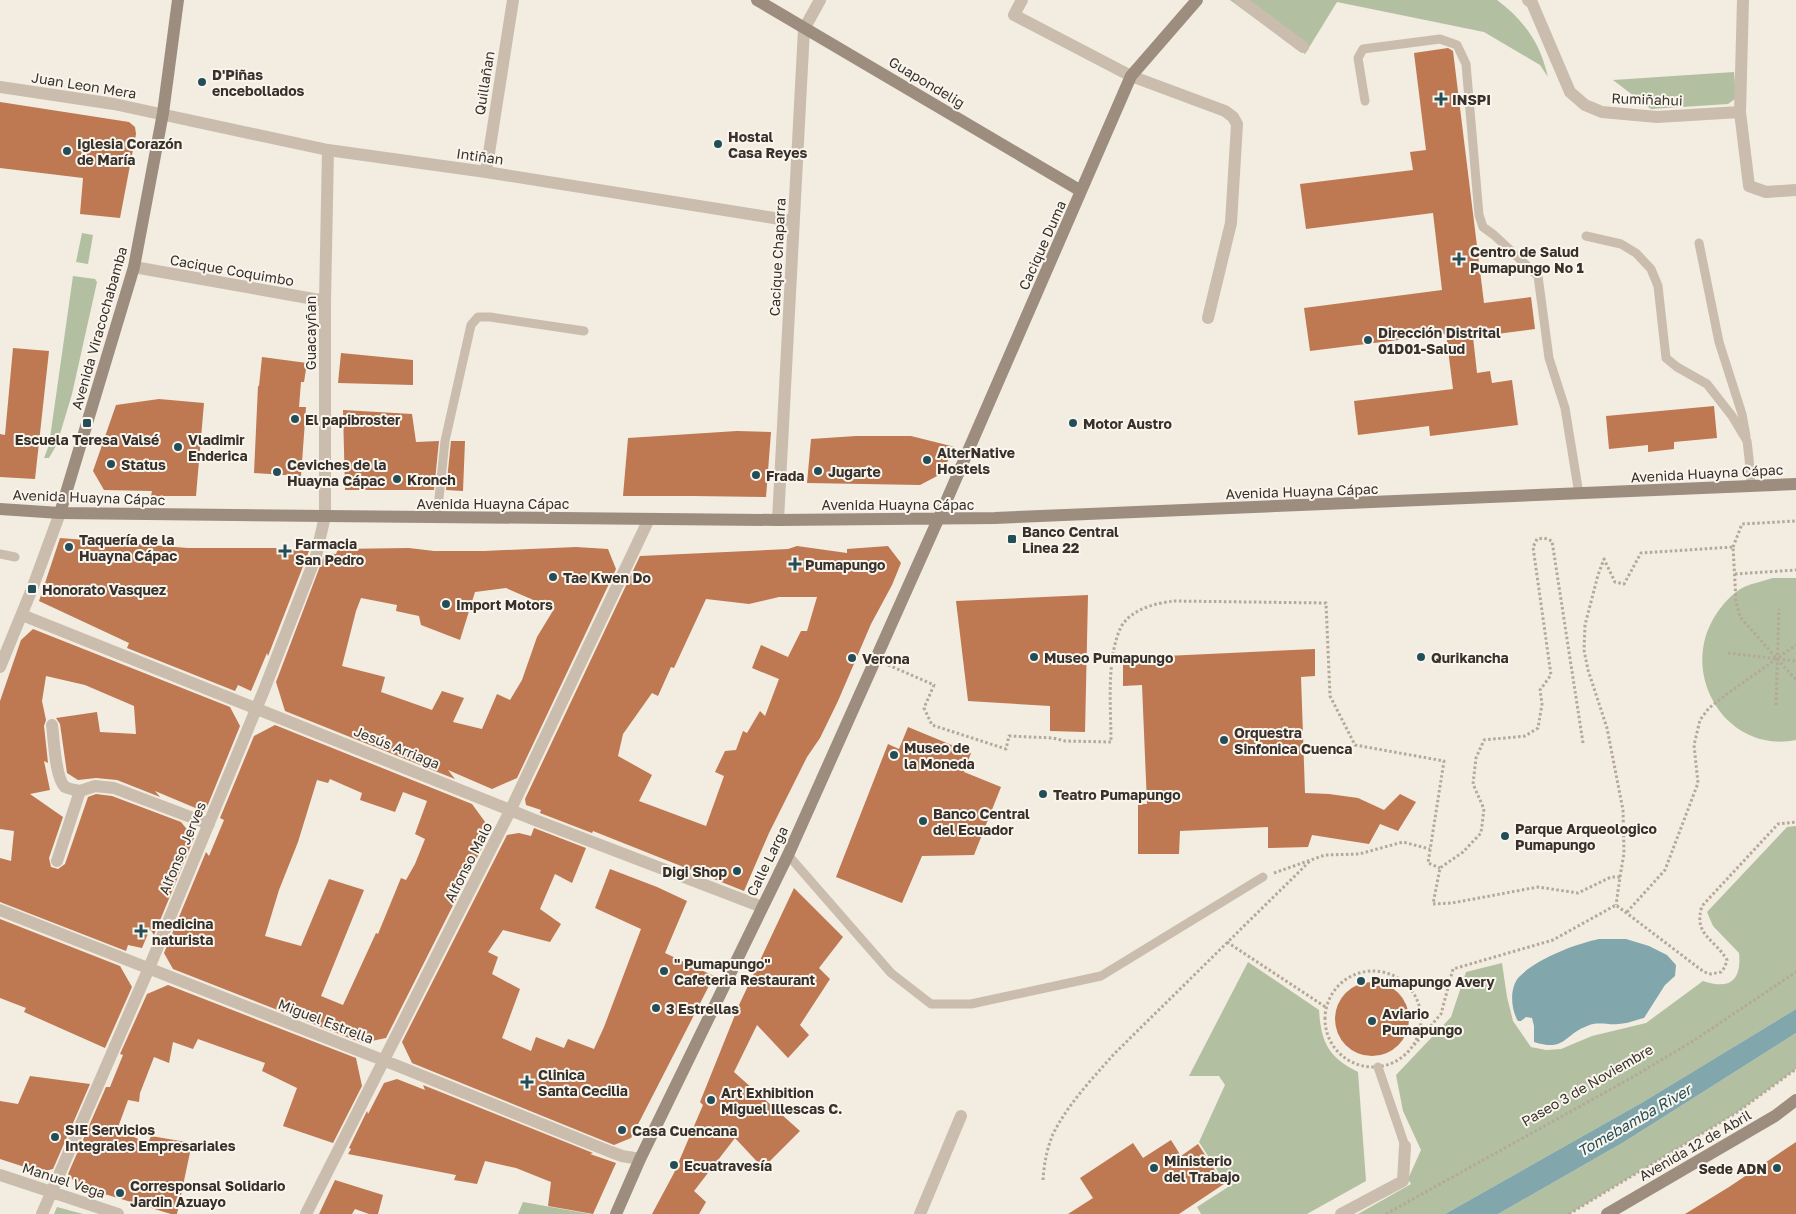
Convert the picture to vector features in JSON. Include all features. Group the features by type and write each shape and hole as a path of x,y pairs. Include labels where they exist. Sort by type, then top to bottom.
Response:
{"street":[{"name":"Avenida Viracochabamba","path":"60,513 134,267 163,114 178,0"},
{"name":"Quillañan","path":"486,172 513,0"},
{"name":"Guapondelig","path":"757,0 1082,191"},
{"name":"Cacique Chaparra","path":"778,520 804,29 820,0"},
{"path":"1022,0 1014,15 1131,76 1225,111 1233,117 1237,124 1231,223 1208,318"},
{"name":"Cacique Duma","path":"939,519 1131,76 1197,0"},
{"path":"1240,0 1303,47"},
{"name":"Rumiñahui","path":"1528,0 1532,4 1570,92 1586,105 1602,112 1657,117 1740,112"},
{"path":"1743,0 1740,112 1749,186 1766,192 1796,190"},
{"name":"Juan Leon Mera","path":"0,87 114,104 163,114"},
{"name":"Intiñan","path":"163,114 328,150 486,172 793,221"},
{"name":"Guacayñan","path":"325,516 325,301 328,150"},
{"name":"Cacique Coquimbo","path":"134,267 325,301"},
{"name":"Avenida Huayna Cápac","path":"0,509 60,513 325,516 778,520 939,519 1057,516 1796,484"},
{"path":"2,659 22,615 60,513"},
{"name":"Alfonso Jerves","path":"42,1214 149,968 209,824 316,556 325,516"},
{"name":"Alfonso Malo","path":"306,1214 511,809 649,519"},
{"name":"Calle Larga","path":"616,1214 640,1159 658,1127 788,855 939,519"},
{"name":"Jesús Arriaga","path":"22,615 762,907"},
{"path":"52,725 58,771 61,781 66,787 80,791 95,786 114,788 209,824"},
{"path":"57,861 80,791"},
{"name":"Miguel Estrella","path":"0,910 383,1060 611,1152 640,1159"},
{"name":"Avenida 12 de Abril","path":"1607,1214 1775,1116 1796,1100"},
{"path":"920,1214 961,1116"},
{"path":"1341,1214 1403,1180 1405,1146"},
{"name":"Manuel Vega","path":"0,1175 118,1214"}],"lane":[{"path":"1365,101 1358,58 1363,49 1440,39 1457,45 1466,64 1479,215 1483,227 1538,276 1549,358 1565,408 1579,494"},
{"path":"1586,236 1621,244 1636,253 1651,269 1658,286 1666,358 1677,367 1707,384 1732,416 1747,441"},
{"path":"1699,243 1719,342 1742,414 1750,458 1751,486"},
{"path":"437,517 445,441 471,325 478,317 490,317 584,331"},
{"path":"0,554 15,557"},
{"path":"788,855 891,973 931,1004 971,1004 1102,976 1263,877"},
{"path":"1378,1067 1405,1146"}],"path":[{"path":"1796,521 1742,524 1733,547 1736,600 1740,617 1796,680"},
{"path":"1583,743 1552,541 1541,538 1537,539 1533,547 1551,675 1540,690 1542,704 1538,728 1525,736 1484,740 1476,758 1473,784 1484,809 1480,833 1463,852 1440,868 1433,904 1452,903 1538,887 1578,893 1611,877 1620,877"},
{"path":"1616,905 1624,853 1622,810 1607,728 1588,670 1584,650 1585,625 1598,575 1604,560 1615,582 1624,584 1642,553 1733,547"},
{"path":"1735,574 1796,570"},
{"path":"876,660 934,685 924,708 932,725 1006,749 1009,736 1053,738 1065,741 1111,742 1112,655 1122,626 1133,614 1156,603 1326,603 1330,696 1355,745 1444,760 1428,863 1440,868"},
{"path":"1776,705 1779,609"},
{"path":"1627,912 1665,870 1698,783 1694,745 1700,720 1709,708 1796,645"},
{"path":"1728,653 1796,661"},
{"path":"1616,905 1704,972 1711,974 1721,972 1725,968 1726,960 1700,928 1699,916 1702,906 1778,824 1796,822"},
{"path":"1263,877 1325,855 1359,854 1403,842 1430,849"},
{"path":"1043,1180 1045,1160 1053,1136 1087,1084 1114,1054 1310,861"},
{"path":"1414,1045 1421,1030 1422,1014 1418,999 1410,986 1397,976 1382,971 1367,970 1352,975 1339,985 1329,998 1325,1014 1326,1031 1333,1046 1344,1058 1359,1066 1378,1067 1392,1064 1405,1056 1441,1014 1453,970 1553,940 1616,905"},
{"path":"1227,942 1327,1008"},
{"name":"Paseo 3 de Noviembre","path":"1386,1214 1693,1041 1796,972"},
{"path":"1569,1214 1736,1113 1796,1069"}],"green space":[{"path":"1230,0 1497,0 1516,16 1536,43 1548,77 1540,65 1484,32 1337,2 1305,54"},
{"path":"1734,72 1736,95 1735,99 1728,104 1651,109 1613,80"},
{"path":"82,233 93,235 88,264 76,262"},
{"path":"73,276 95,279 97,282 72,394 57,444 49,458 44,458 49,445"},
{"path":"1773,578 1796,578 1796,740 1771,741 1749,735 1730,722 1716,705 1706,685 1702,662 1705,639 1715,616 1724,604 1744,587"},
{"path":"1796,826 1796,1009 1643,1102 1445,1214 1358,1214 1411,1184 1408,1179 1421,1150 1403,1111 1396,1075 1451,1017 1466,972 1502,963 1513,1021 1531,1047 1546,1050 1561,1049 1592,1036 1646,1023 1703,981 1720,984 1732,981 1736,977 1739,953 1713,926 1707,912 1787,827"},
{"path":"1248,962 1319,1010 1324,1040 1328,1047 1340,1060 1358,1072 1366,1181 1307,1214 1201,1214 1197,1207 1228,1187 1199,1142 1225,1085 1219,1076 1189,1076"},
{"path":"1796,1033 1796,1069 1736,1113 1569,1214 1498,1214 1624,1142"},
{"path":"523,1202 590,1214 518,1214"},
{"path":"57,1207 83,1214 54,1214"}],"water":[{"path":"1599,939 1626,939 1649,946 1667,955 1676,965 1675,976 1665,985 1644,1018 1621,1024 1598,1023 1591,1025 1579,1030 1559,1044 1544,1045 1534,1042 1532,1018 1526,1017 1518,1021 1514,1011 1512,993 1519,977 1526,970 1545,958 1568,948"},
{"name":"Tomebamba River","path":"1796,1009 1796,1033 1624,1142 1498,1214 1445,1214 1643,1102"}],"building":[{"name":"Centro de Salud Pumapungo No 1","path":"1448,48 1453,51 1484,303 1531,297 1535,329 1473,337 1477,373 1490,371 1492,383 1512,380 1518,425 1430,436 1429,426 1358,435 1354,401 1453,389 1446,334 1310,351 1304,308 1442,290 1433,213 1306,229 1300,184 1413,170 1410,152 1426,150 1414,53"},
{"name":"Iglesia Corazón de María","path":"0,102 129,122 135,127 136,134 120,218 80,214 83,178 0,168"},
{"path":"13,348 49,351 35,479 0,477 0,434 5,435"},
{"path":"341,353 413,360 413,385 338,383"},
{"path":"262,357 307,363 304,382 301,382 299,407 306,407 301,476 254,473 258,386"},
{"path":"159,399 204,403 196,496 151,496 152,491 104,490 93,471 116,405"},
{"path":"1714,406 1717,438 1674,442 1674,449 1648,452 1648,445 1609,449 1606,416"},
{"path":"343,410 412,414 416,442 439,441 434,490 345,490"},
{"path":"737,431 771,432 766,497 623,496 628,438"},
{"path":"856,436 911,436 955,447 941,474 920,485 807,483 811,439"},
{"path":"451,441 465,441 463,491 446,490"},
{"path":"60,538 188,548 275,548 309,551 268,656 267,653 251,691 238,685 235,691 127,648 129,643 39,601"},
{"path":"797,546 847,553 847,549 888,546 901,563 892,585 871,624 838,701 820,738 807,757 769,833 744,891 593,831 592,833 540,813 541,810 526,805 525,799 640,556 788,549","holes":["779,597 817,597 807,631 801,631 788,657 761,645 752,668 779,679 765,716 760,711 747,733 743,731 736,750 725,751 715,772 724,776 706,826 639,801 652,775 618,756 623,734 652,693 658,696 671,667 674,668 706,599 749,604"]},
{"path":"576,547 608,549 616,569 517,778 492,789 448,770 455,779 285,711 276,682 325,553 336,554 338,549 409,548 434,551","holes":["506,588 554,609 537,637 522,680 510,700 497,694 482,729 453,722 464,698 442,691 432,710 381,692 385,677 342,666 361,598 397,605 396,611 419,616 421,625 460,640 475,592"]},
{"path":"1088,595 1085,732 1050,731 1050,706 968,701 956,601"},
{"path":"33,629 230,707 240,726 205,812 155,791 160,797 117,780 96,778 78,780 67,773 60,724 56,718 97,712 100,732 136,734 134,706 85,685 46,676 42,701 46,720 44,726 48,763 44,761 50,790 30,794 63,817 49,858 51,867 58,869 65,864 88,797 96,794 112,796 181,822 194,838 154,935 150,929 142,948 128,945 126,951 0,902 0,858 11,861 14,831 0,829 0,701 21,640"},
{"name":"Orquestra Sinfonica Cuenca","path":"1315,649 1315,676 1301,677 1305,793 1358,798 1384,810 1400,794 1416,802 1398,831 1380,824 1369,844 1312,835 1308,847 1268,848 1268,827 1180,831 1179,854 1138,854 1138,804 1147,804 1142,685 1123,686 1123,658"},
{"path":"275,725 472,804 491,830 386,1038 362,1043 173,969 164,953 206,852 209,856 224,820 220,818 254,736","holes":["330,779 362,793 360,800 395,812 403,792 427,801 415,834 425,839 406,880 401,878 378,934 376,933 343,1005 321,996 364,890 329,879 301,946 265,936 279,890 298,842 317,780 328,783"]},
{"name":"Banco Central del Ecuador","path":"908,727 971,753 964,772 1001,787 974,855 922,856 902,903 836,877 888,744 899,749"},
{"path":"534,828 586,848 572,883 555,874 540,909 561,924 550,942 503,930 488,952 498,957 492,974 520,989 502,1038 531,1051 536,1037 564,1048 568,1039 594,1049 641,929 595,908 610,869 687,901 665,953 714,976 631,1138 614,1145 412,1063 402,1042 507,835 519,833 531,836"},
{"path":"794,888 843,937 819,968 830,979 800,1025 809,1035 788,1058 757,1025 734,1072 800,1131 763,1168 735,1138 694,1191 706,1202 699,1214 652,1214 674,1173 703,1105 700,1102 739,1005"},
{"path":"0,919 120,966 132,987 105,1048 24,1012 26,1008 0,998"},
{"name":"Aviario Pumapungo","path":"1372,982 1393,988 1403,998 1409,1019 1403,1040 1393,1050 1372,1056 1351,1050 1341,1040 1335,1019 1341,998 1351,988"},
{"path":"168,985 356,1058 362,1086 333,1143 283,1126 297,1088 262,1071 265,1063 198,1039 193,1049 173,1042 169,1063 154,1057 140,1093 139,1102 128,1100 117,1130 148,1143 151,1136 192,1143 177,1214 171,1214 78,1186 68,1174 106,1087 110,1087 123,1055 120,1054 147,994"},
{"path":"30,1076 90,1084 53,1169 40,1172 0,1159 0,1101 18,1104"},
{"path":"397,1079 425,1090 423,1085 616,1163 593,1214 548,1206 551,1182 516,1168 485,1161 477,1184 454,1180 456,1175 348,1154 351,1149 349,1148 367,1111 368,1114 384,1083"},
{"name":"Ministerio del Trabajo","path":"1171,1140 1181,1156 1198,1144 1224,1184 1179,1214 1068,1214 1093,1198 1080,1178 1133,1143 1143,1158"},
{"name":"Sede ADN","path":"1796,1142 1796,1214 1685,1214 1729,1187"},
{"path":"335,1180 383,1195 378,1214 369,1214 355,1209 352,1214 319,1214"}],"place":[{"name":"D'Piñas encebollados","path":"202,82"},
{"name":"INSPI","path":"1441,99"},
{"name":"Hostal Casa Reyes","path":"718,144"},
{"name":"Iglesia Corazón de María","path":"67,151"},
{"name":"Centro de Salud Pumapungo No 1","path":"1459,259"},
{"name":"Dirección Distrital 01D01-Salud","path":"1368,340"},
{"name":"El papibroster","path":"295,419"},
{"name":"Escuela Teresa Valsé","path":"87,423"},
{"name":"Motor Austro","path":"1073,423"},
{"name":"Vladimir Enderica","path":"178,447"},
{"name":"AlterNative Hostels","path":"927,460"},
{"name":"Status","path":"111,464"},
{"name":"Jugarte","path":"818,471"},
{"name":"Ceviches de la Huayna Cápac","path":"277,472"},
{"name":"Frada","path":"756,475"},
{"name":"Kronch","path":"397,479"},
{"name":"Banco Central Linea 22","path":"1012,539"},
{"name":"Taquería de la Huayna Cápac","path":"69,547"},
{"name":"Farmacia San Pedro","path":"285,551"},
{"name":"Pumapungo","path":"795,564"},
{"name":"Tae Kwen Do","path":"553,577"},
{"name":"Honorato Vasquez","path":"32,589"},
{"name":"Import Motors","path":"446,604"},
{"name":"Museo Pumapungo","path":"1034,657"},
{"name":"Qurikancha","path":"1421,657"},
{"name":"Verona","path":"852,658"},
{"name":"Orquestra Sinfonica Cuenca","path":"1224,740"},
{"name":"Museo de la Moneda","path":"894,755"},
{"name":"Teatro Pumapungo","path":"1043,794"},
{"name":"Banco Central del Ecuador","path":"923,821"},
{"name":"Parque Arqueologico Pumapungo","path":"1505,836"},
{"name":"Digi Shop","path":"737,871"},
{"name":"medicina naturista","path":"141,931"},
{"name":"\" Pumapungo\" Cafeteria Restaurant","path":"664,971"},
{"name":"Pumapungo Avery","path":"1361,981"},
{"name":"3 Estrellas","path":"656,1008"},
{"name":"Aviario Pumapungo","path":"1372,1021"},
{"name":"Clinica Santa Cecilia","path":"527,1082"},
{"name":"Art Exhibition Miguel Illescas C.","path":"711,1100"},
{"name":"Casa Cuencana","path":"622,1130"},
{"name":"SIE Servicios Integrales Empresariales","path":"55,1137"},
{"name":"Ecuatravesía","path":"674,1165"},
{"name":"Ministerio del Trabajo","path":"1154,1168"},
{"name":"Sede ADN","path":"1777,1168"},
{"name":"Corresponsal Solidario Jardin Azuayo","path":"120,1193"}]}
